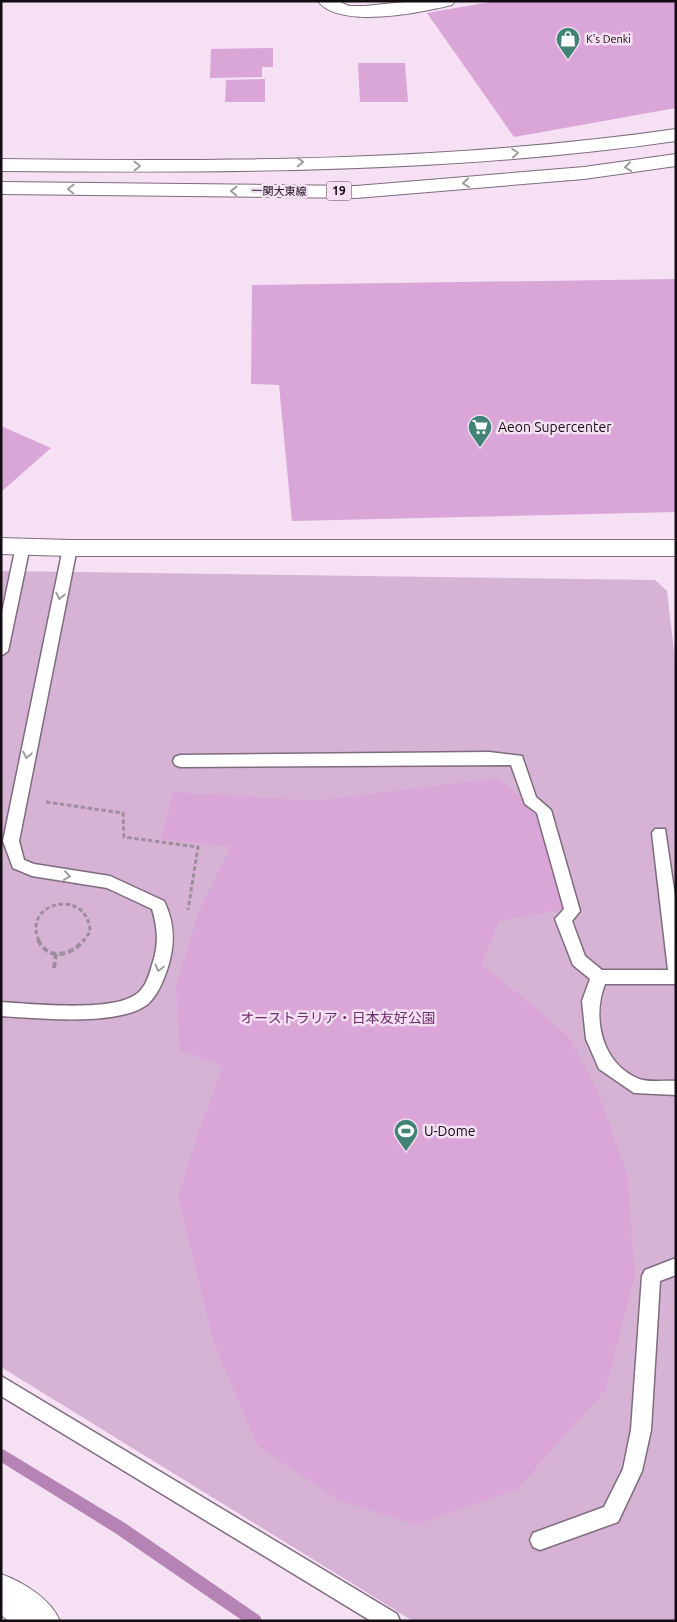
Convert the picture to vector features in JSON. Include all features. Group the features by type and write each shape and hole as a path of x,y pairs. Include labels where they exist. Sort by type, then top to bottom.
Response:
{"main road":[{"path":"326,1 338,9 381,11 446,1"},
{"name":"一関大東線","path":"1,165 182,167 484,156 620,143 676,135"},
{"name":"一関大東線","path":"1,188 356,192 584,173 676,160"},
{"path":"12,546 675,553"},
{"path":"1,1592 41,1621"}],"lane":[{"path":"1,650 12,546"},
{"path":"1,1009 45,1011 115,1010 141,1000 159,974 166,935 158,904 110,882 32,870 18,864 12,848 11,841 18,804 70,548"},
{"path":"180,761 489,758 517,760 530,800 544,810 572,911 563,919 579,960 599,977 676,976 660,833"},
{"path":"599,977 590,1001 594,1039 605,1064 634,1086 676,1088"},
{"path":"540,1540 611,1515 632,1470 641,1430 651,1276 676,1266"},
{"path":"1,1385 390,1621"}],"path":[{"path":"41,801 124,813 124,836 198,847 188,911"},
{"path":"31,921 44,908 58,904 73,905 88,915 90,932 86,940 70,952 56,954 40,950 34,944"},
{"path":"54,968 56,954"}],"green space":[{"name":"オーストラリア・日本友好公園","path":"1,571 655,580 667,591 676,669 676,1621 413,1621 1,1367"}],"building":[{"name":"K's Denki","path":"496,1 676,1 676,108 514,137 427,13"},
{"path":"273,48 273,67 262,67 262,77 210,78 211,49"},
{"path":"358,63 405,63 408,102 360,102"},
{"path":"265,79 265,102 225,102 226,80"},
{"name":"Aeon Supercenter","path":"676,279 676,512 292,521 279,385 251,384 252,285"},
{"path":"1,426 51,448 1,492"},
{"name":"U-Dome","path":"498,778 541,814 565,909 499,921 481,965 528,1001 570,1038 599,1095 627,1174 635,1275 606,1389 517,1489 416,1525 338,1500 258,1446 214,1344 178,1197 199,1130 223,1067 180,1050 176,988 198,914 231,847 161,839 173,792 316,801"}],"waterway":[{"path":"1,1454 120,1528 255,1621"}],"place":[{"name":"K's Denki","path":"568,60"},
{"name":"Aeon Supercenter","path":"480,448"},
{"name":"U-Dome","path":"406,1152"}]}
